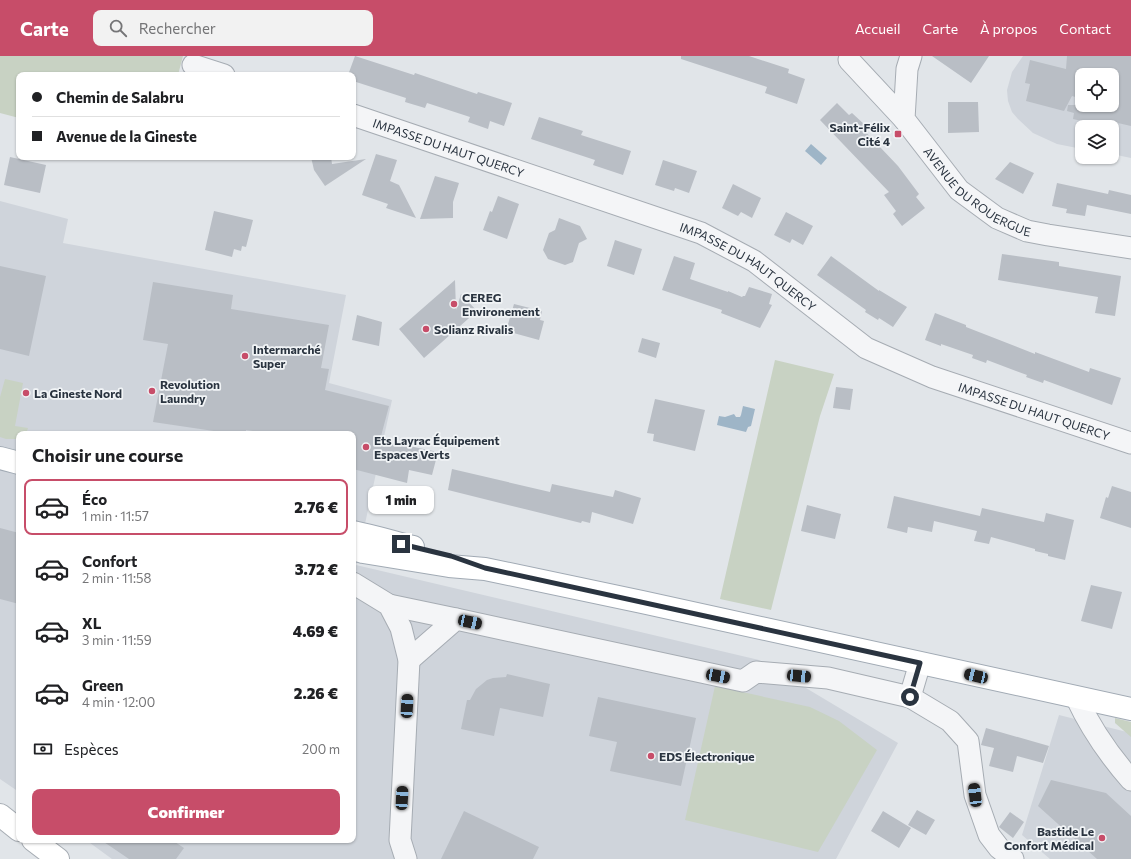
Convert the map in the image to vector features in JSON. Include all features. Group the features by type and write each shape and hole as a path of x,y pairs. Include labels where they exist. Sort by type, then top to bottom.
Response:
{"main road":[{"path":"0,458 16,462"},
{"path":"356,533 451,556 485,568 1131,709"},
{"path":"356,550 448,566 485,568"},
{"path":"0,815 16,828"},
{"path":"37,843 58,859"}],"street":[{"path":"904,119 907,69 911,56"},
{"name":"AVENUE DU ROUERGUE","path":"850,57 904,119 959,190 997,218 1027,231 1048,236 1131,248"},
{"path":"193,66 214,72"},
{"name":"IMPASSE DU HAUT QUERCY","path":"356,116 701,233 754,261 866,348 932,377 1131,443"},
{"path":"356,586 388,605 743,681 756,672 828,678 910,697 950,721 968,741 975,795 989,835 999,848 1013,859"},
{"path":"388,605 401,628 409,660 400,840 406,859"},
{"path":"409,660 456,619"},
{"path":"910,697 920,663"},
{"path":"1076,697 1084,715 1103,745 1131,780"}],"shaded area":[{"path":"1023,56 1131,56 1131,158 1119,155 1119,120 1075,120 1075,148 1057,144 1033,133 1018,119 1012,112 1008,101 1007,90 1012,72"},
{"path":"0,201 68,219 63,243 346,295 329,383 392,400 356,565 356,431 16,431 16,790 0,779"},
{"path":"356,565 759,660 898,743 836,859 112,859 90,843 356,843"},
{"path":"1059,715 1131,733 1131,859 1050,859 1022,835"}],"green space":[{"path":"0,56 183,56 179,72 16,72 16,117 0,113"},
{"path":"775,360 834,374 820,416 771,610 720,599"},
{"path":"5,379 23,383 15,426 28,428 27,431 16,431 16,439 6,439 0,437 0,397"},
{"path":"715,686 810,707 839,721 877,750 818,852 685,820"},
{"path":"1115,718 1131,722 1131,737 1115,723"}],"water":[{"path":"811,144 827,158 821,165 805,151"},
{"path":"743,406 755,409 751,426 748,427 746,432 717,425 719,416 725,417 734,414 736,417 740,417"}],"building":[{"path":"355,56 414,75 415,73 477,94 478,92 512,103 504,126 490,121 488,129 468,122 470,117 427,103 425,108 405,102 406,98 356,82 356,72 349,72"},
{"path":"681,56 749,56 789,69 788,73 805,79 797,104 765,93 767,87 681,59"},
{"path":"932,56 989,56 971,83"},
{"path":"1067,56 1131,56 1131,126 1119,123 1119,120 1073,119 1074,113 1067,111 1068,105 1075,105 1075,112 1119,112 1119,68 1075,68 1075,97 1072,96 1064,111 1026,101 1030,84 1025,83 1030,60 1066,69"},
{"path":"948,102 978,102 979,132 948,133"},
{"path":"837,103 849,115 852,113 865,125 862,128 898,166 919,194 916,197 925,208 902,226 893,214 896,211 884,195 889,192 820,120"},
{"path":"539,117 583,131 581,135 631,151 623,175 593,165 595,160 531,139"},
{"path":"376,154 397,160 390,181 399,185 416,218 386,208 388,204 362,195"},
{"path":"10,157 16,158 16,160 24,160 46,165 40,193 4,185"},
{"path":"366,159 325,186 314,170 312,160 331,160 332,164"},
{"path":"663,160 697,171 689,193 675,188 674,191 655,185"},
{"path":"1010,162 1034,173 1023,194 995,179"},
{"path":"435,176 459,183 453,202 453,218 420,219"},
{"path":"1057,183 1108,194 1109,190 1131,195 1131,214 1087,205 1085,216 1066,213 1067,209 1052,206"},
{"path":"733,184 761,198 752,218 741,212 738,216 722,208"},
{"path":"498,196 519,204 507,239 483,230 490,211 492,212"},
{"path":"214,211 253,220 246,247 242,246 241,251 234,249 232,257 205,250"},
{"path":"786,212 813,226 803,245 792,239 790,243 774,235"},
{"path":"559,218 580,226 587,239 579,243 573,262 565,265 548,259 543,250 549,233 555,230"},
{"path":"615,240 642,249 634,275 607,266"},
{"path":"1002,254 1059,262 1059,266 1121,276 1115,316 1095,313 1098,297 998,280"},
{"path":"674,256 695,263 690,279 742,297 745,296 749,287 772,294 769,304 772,305 760,328 721,313 722,310 662,290"},
{"path":"831,256 879,291 907,307 893,327 879,318 878,320 865,312 866,310 817,275"},
{"path":"0,266 46,276 29,356 0,349"},
{"path":"455,280 456,310 461,294 477,311 424,358 399,329"},
{"name":"Intermarché Super","path":"153,282 233,295 231,309 329,325 321,368 329,369 325,390 389,406 380,440 438,452 432,475 409,470 407,483 356,470 356,431 214,431 153,422 168,344 143,340"},
{"path":"514,304 542,311 540,320 544,321 539,340 506,331"},
{"path":"935,313 1035,354 1035,352 1089,372 1090,368 1121,378 1112,405 1044,380 1043,383 1026,377 1027,375 987,360 986,363 972,358 973,355 925,340"},
{"path":"357,315 382,322 379,346 352,340"},
{"path":"642,338 660,343 656,358 638,352"},
{"path":"836,387 853,389 850,410 833,408"},
{"path":"655,399 705,410 695,451 653,441 654,434 647,433"},
{"path":"452,469 550,492 552,484 613,497 615,490 641,498 633,524 592,512 590,523 582,521 581,523 448,490"},
{"path":"1112,486 1131,492 1131,528 1100,518 1106,497 1108,498"},
{"path":"894,496 980,516 982,508 1044,522 1046,513 1074,520 1065,560 1048,556 1048,554 1035,551 1035,549 991,537 989,544 974,541 977,531 934,521 932,532 908,527 907,533 887,528"},
{"path":"807,505 841,514 835,539 801,531"},
{"path":"0,528 16,532 16,603 0,599"},
{"path":"1091,585 1122,592 1112,629 1081,621"},
{"path":"507,674 550,684 543,717 500,708 494,736 461,729 467,700 470,700 476,689 487,680 506,677"},
{"name":"EDS Électronique","path":"598,697 696,718 681,786 610,771 617,742 589,736"},
{"path":"986,728 1049,746 1043,763 1017,756 1013,772 989,766 994,748 981,745"},
{"name":"Bastide Le Confort Médical","path":"1051,780 1106,793 1131,816 1131,859 1097,859 1038,806"},
{"path":"917,810 935,820 926,835 908,825"},
{"path":"464,811 539,847 533,859 441,859"},
{"path":"883,811 911,828 899,848 871,831"},
{"path":"1010,812 1024,822 1013,838 999,827"},
{"path":"105,843 176,843 184,848 176,859 129,859"}],"place":[{"name":"Saint-Félix Cité 4","path":"898,134"},
{"name":"CEREG Environement","path":"454,304"},
{"name":"Solianz Rivalis","path":"426,329"},
{"name":"Intermarché Super","path":"245,356"},
{"name":"Revolution Laundry","path":"152,391"},
{"name":"La Gineste Nord","path":"26,393"},
{"name":"Ets Layrac Équipement Espaces Verts","path":"366,447"},
{"name":"EDS Électronique","path":"651,756"},
{"name":"Bastide Le Confort Médical","path":"1102,838"}],"route":[{"path":"401,544 451,556 485,568 920,663 910,697"}]}
